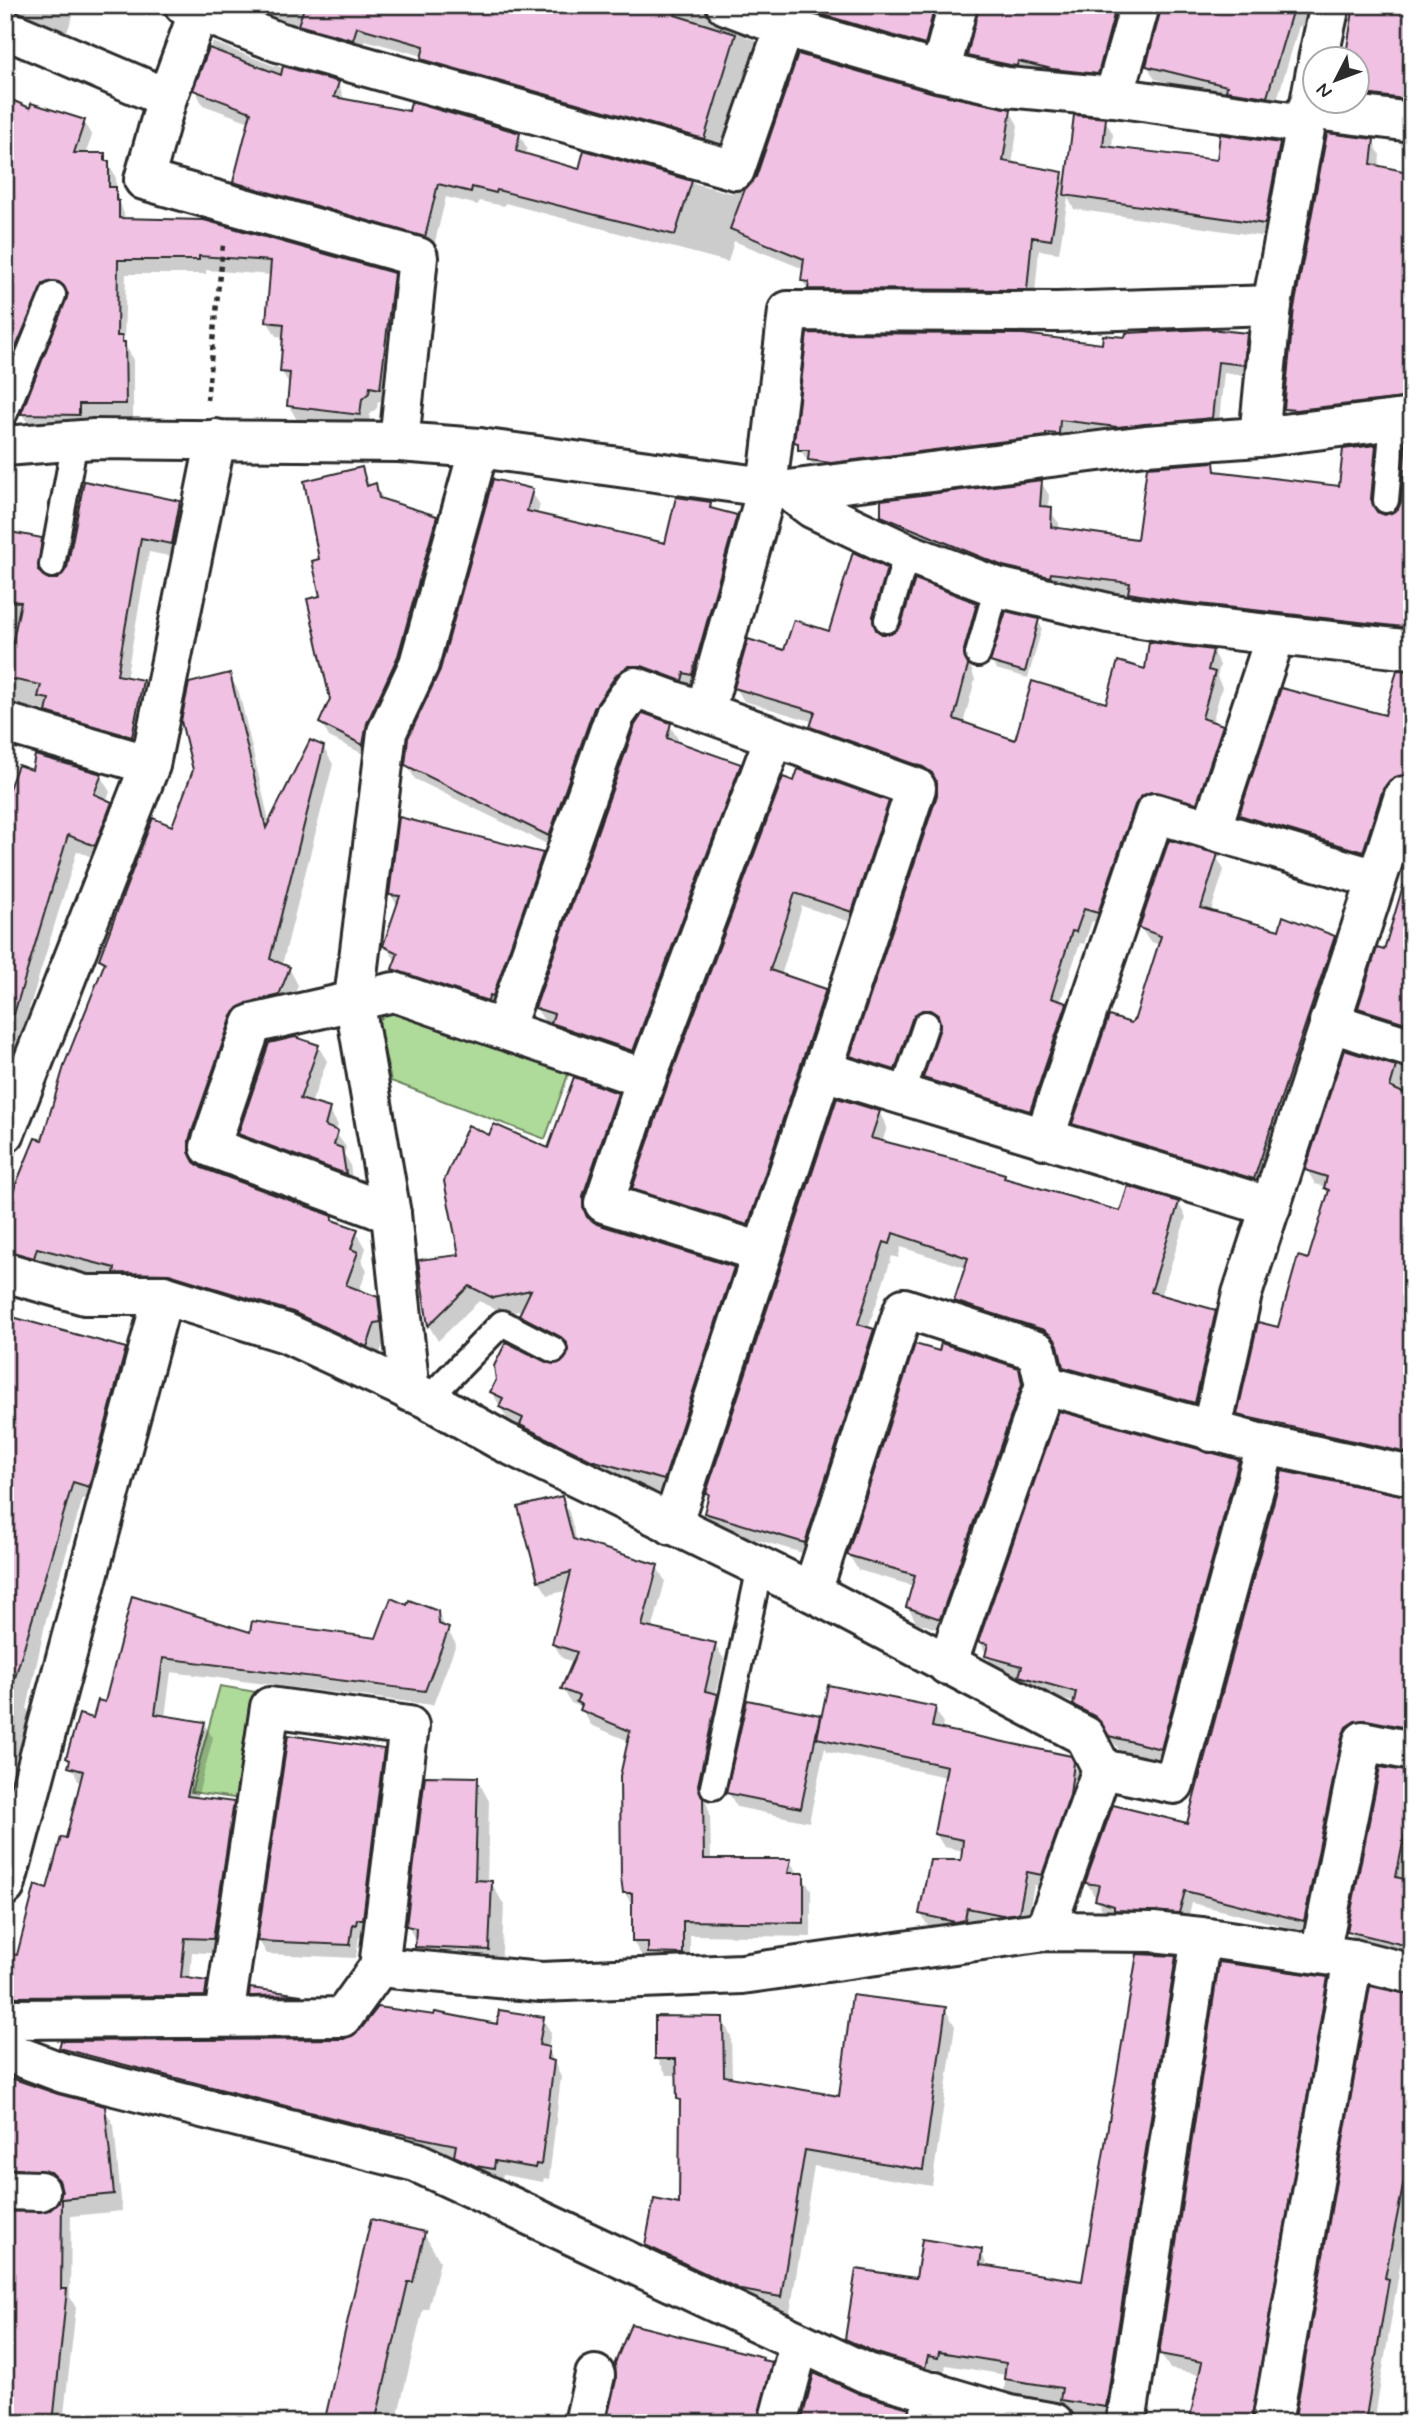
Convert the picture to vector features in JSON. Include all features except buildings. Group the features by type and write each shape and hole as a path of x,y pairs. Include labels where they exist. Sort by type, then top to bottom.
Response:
{"street":[{"path":"726,5 788,16 940,72 1007,87 1302,116"},
{"path":"940,72 958,5"},
{"path":"1114,97 1139,5"},
{"path":"1321,46 1330,5"},
{"path":"399,442 418,257 144,180 195,7 278,41 735,170 788,16"},
{"path":"5,29 167,98"},
{"path":"1259,437 1272,305 1305,116 1412,122"},
{"path":"705,712 777,489 788,311 1057,312 1272,305"},
{"path":"5,446 75,441 399,442 479,448 777,489 1146,445 1259,437 1403,419"},
{"path":"5,1133 150,765 209,440"},
{"path":"419,1396 354,999 387,732 419,664 479,448"},
{"path":"777,489 812,509 907,553 997,587 1108,613 1275,637 1412,650"},
{"path":"1211,830 1275,637"},
{"path":"504,1029 615,715 635,687 916,788 672,1525"},
{"path":"5,723 150,765"},
{"path":"761,1252 604,1203 646,1079 774,738"},
{"path":"1211,1432 1242,1294 1404,796 1412,798"},
{"path":"1044,1139 1155,813 1376,879"},
{"path":"391,1214 210,1147 252,1024 394,992 646,1079"},
{"path":"1329,1022 1412,1048"},
{"path":"824,1071 1270,1207"},
{"path":"5,1272 85,1295 163,1295 286,1333 419,1396 502,1441 812,1592 1085,1736 1102,1769 1045,1931"},
{"path":"5,1886 163,1295"},
{"path":"812,1592 904,1308 1037,1351 1045,1385 947,1665"},
{"path":"1045,1385 1211,1432 1412,1476"},
{"path":"1102,1769 1174,1784 1266,1445"},
{"path":"5,2019 343,2017 379,1967 409,1726 270,1707 224,2017"},
{"path":"1272,2423 1337,1956 1363,1741 1412,1751"},
{"path":"379,1967 541,1982 742,1974 1045,1931 1153,1932 1201,1937 1337,1956 1412,1974"},
{"path":"1126,2423 1201,1937"},
{"path":"5,2051 62,2073 416,2162 799,2344 866,2373 931,2407 1010,2415 1054,2423"},
{"path":"778,2423 799,2344"},
{"path":"584,2423 595,2375"}],"lane":[{"path":"5,413 53,295"},
{"path":"1386,500 1403,419"},
{"path":"52,565 75,441"},
{"path":"887,620 907,553"},
{"path":"978,654 997,587"},
{"path":"902,1095 926,1024"},
{"path":"419,1396 502,1323 554,1350"},
{"path":"713,1787 760,1567"}],"path":[{"path":"209,440 227,202"}],"green space":[{"path":"391,1007 570,1069 545,1139 391,1081 378,1022"},
{"path":"220,1686 256,1692 242,1799 191,1792"}]}
